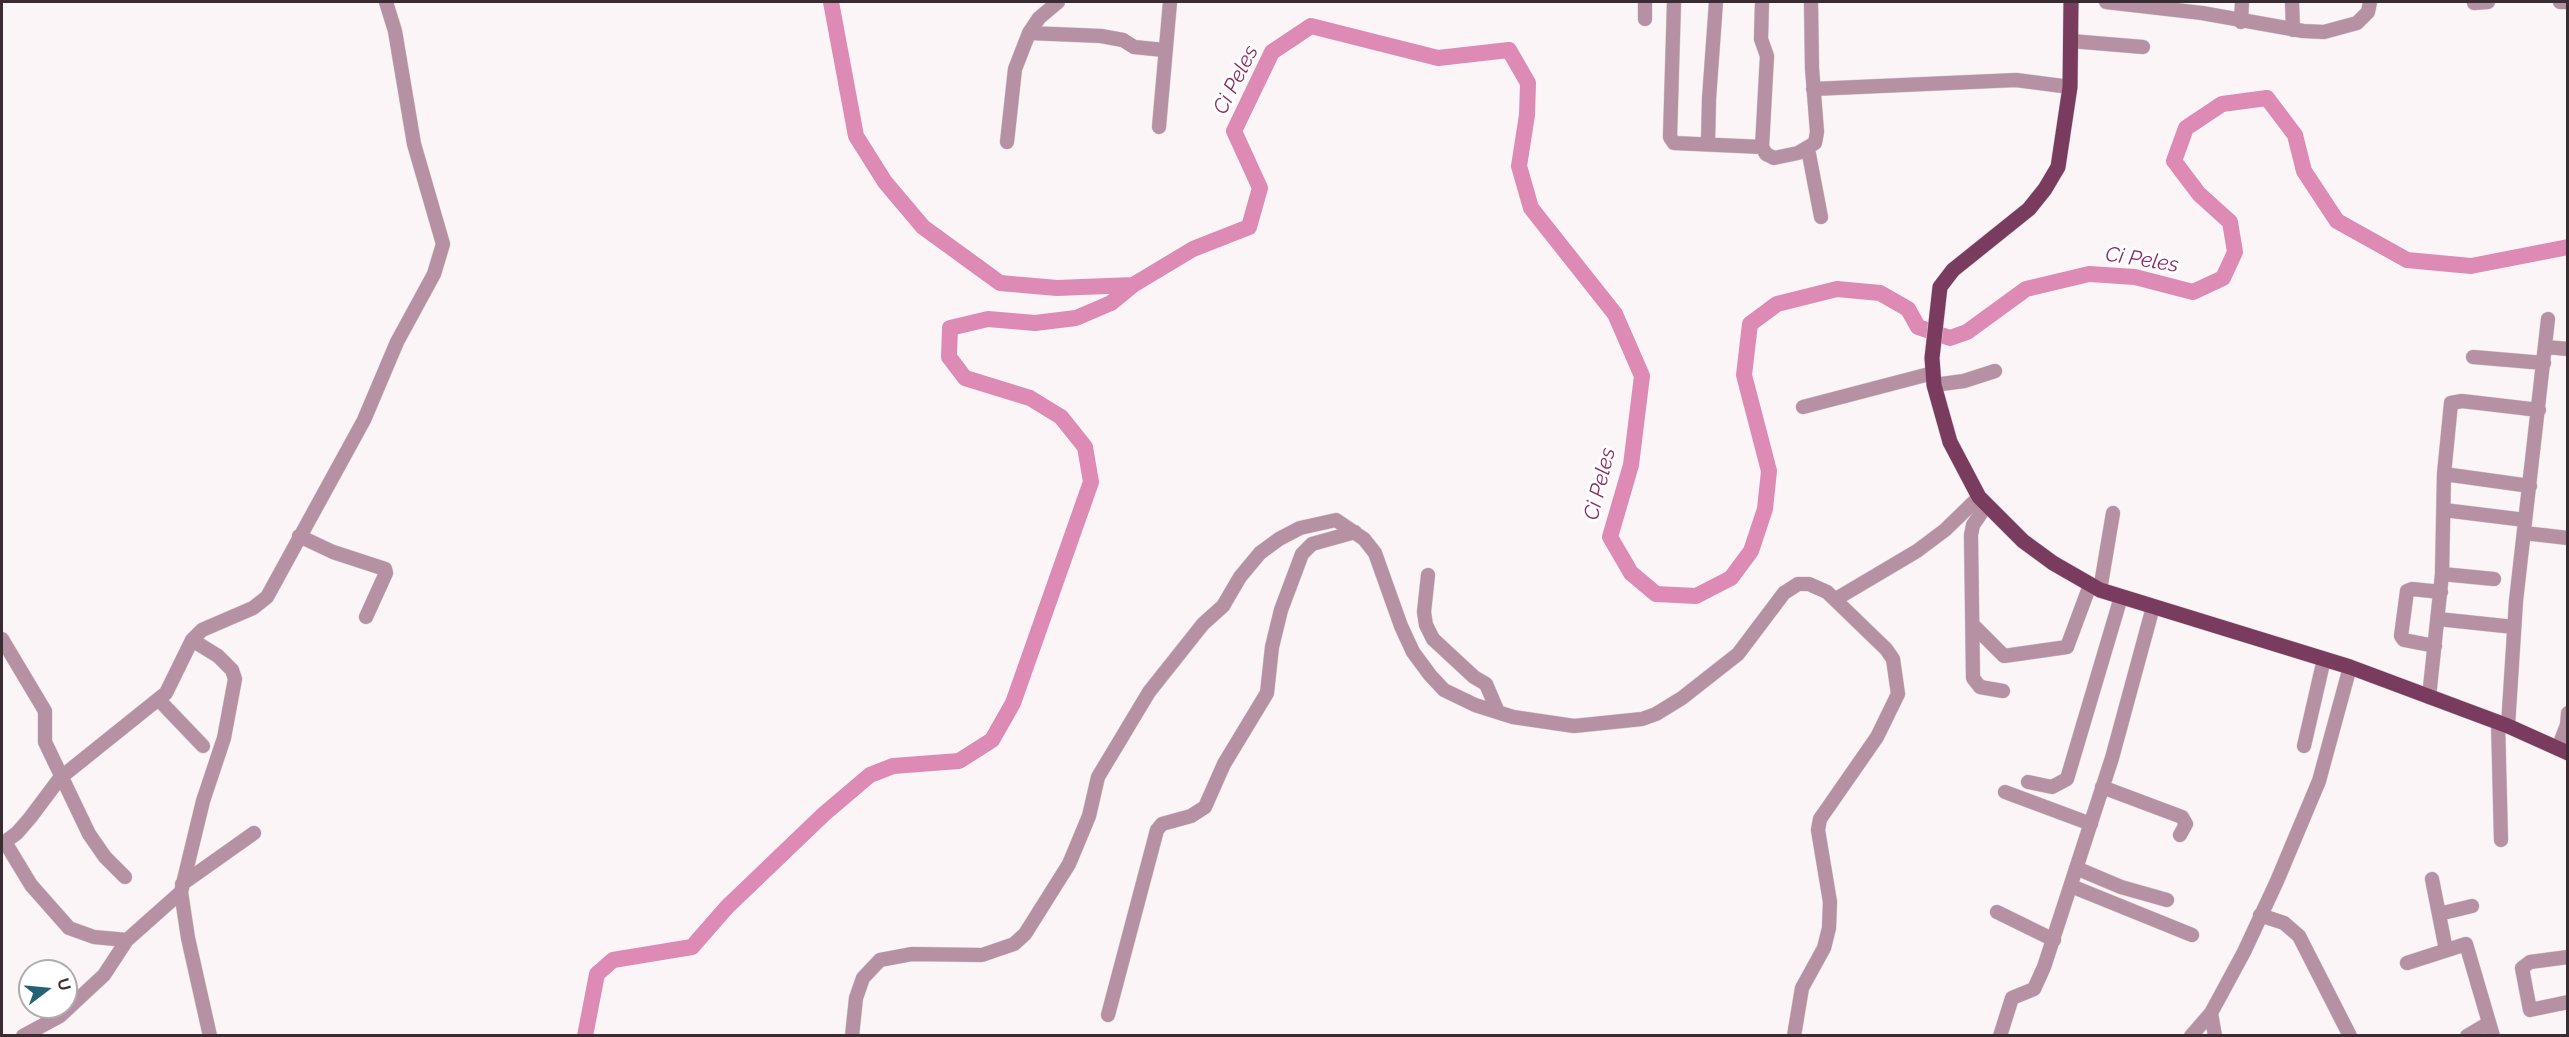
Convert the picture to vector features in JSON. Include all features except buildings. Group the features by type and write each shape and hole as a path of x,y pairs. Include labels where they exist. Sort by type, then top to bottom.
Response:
{"main road":[{"path":"2071,2 2070,87 2058,167 2046,189 2029,209 1945,277 1940,287 1933,372 1950,442 1983,502 2023,541 2095,588 2350,667 2503,724 2563,751"}],"street":[{"path":"127,940 94,937 69,928 31,885 3,843 30,818 60,778 159,700 172,684 192,640 212,623 253,608 267,597 364,420 397,342 434,274 443,244 414,144 394,31 386,2"},
{"path":"1007,142 1015,69 1029,33 1039,18 1058,2"},
{"path":"1159,127 1170,2"},
{"path":"1645,20 1646,2"},
{"path":"1674,2 1670,137 1674,142 1762,147"},
{"path":"1708,143 1708,99 1716,2"},
{"path":"1762,2 1761,39 1767,56 1762,147 1766,154 1774,158 1808,149 1815,143 1817,132 1811,2"},
{"path":"2106,2 2202,14 2293,30 2324,32 2357,23 2368,12 2370,2"},
{"path":"2241,22 2242,2"},
{"path":"2292,2 2293,30"},
{"path":"2560,2 2568,2"},
{"path":"1029,33 1101,36 1123,40 1134,47 1164,50"},
{"path":"2071,41 2143,47"},
{"path":"1814,89 2016,80 2070,87"},
{"path":"1808,149 1821,217"},
{"path":"2501,840 2503,724 2548,319"},
{"path":"2546,347 2568,349"},
{"path":"2474,357 2544,363"},
{"path":"1803,407 1933,372 1964,381 1995,371"},
{"path":"2429,697 2441,592 2444,474 2453,401 2539,410"},
{"path":"2444,474 2529,486"},
{"path":"1836,599 1917,551 1983,502"},
{"path":"1983,502 1971,535 1973,678 1980,687 2002,691"},
{"path":"2444,510 2568,538"},
{"path":"1973,625 2004,656 2067,647 2095,588 2113,513"},
{"path":"852,1035 856,998 863,978 880,960 912,954 982,955 1014,944 1025,934 1069,864 1089,816 1098,777 1133,716 1203,624 1223,606 1240,577 1260,553 1279,539 1300,528 1336,520 1355,532 1375,553 1401,626 1413,652 1430,675 1444,690 1475,705 1498,712 1574,726 1642,719 1682,698 1738,654 1792,586 1809,584 1836,599 1893,659 1899,688 1877,737 1820,819 1818,830 1830,902 1829,928 1824,948 1802,988 1794,1035"},
{"path":"1108,1015 1157,830 1162,824 1191,816 1205,807 1224,764 1267,693 1272,647 1281,610 1302,554 1312,544 1355,532"},
{"path":"299,536 333,552 385,569 386,573 366,617"},
{"path":"2442,574 2494,579"},
{"path":"1428,575 1424,612 1433,639 1474,677 1486,684 1498,712"},
{"path":"2435,646 2402,640 2402,626 2407,591 2412,589 2441,592"},
{"path":"2028,782 2052,787 2067,779 2121,597"},
{"path":"2000,1035 2012,998 2034,989 2054,940 2102,787 2153,607"},
{"path":"2438,619 2514,627"},
{"path":"2,639 45,711 45,742 60,778 89,834 105,857 125,877"},
{"path":"192,640 232,670 235,685 224,738 203,801 181,888 188,938 210,1035"},
{"path":"2304,746 2324,659"},
{"path":"2191,1035 2211,1013 2244,952 2319,781 2350,667"},
{"path":"159,700 203,746"},
{"path":"2563,751 2567,714"},
{"path":"2102,787 2182,817 2186,824 2180,835"},
{"path":"2005,792 2091,824"},
{"path":"23,1035 60,1016 104,975 127,940 181,888 254,833"},
{"path":"2076,868 2121,887 2167,900"},
{"path":"2432,879 2446,951"},
{"path":"2071,886 2192,934"},
{"path":"2439,914 2472,906"},
{"path":"1997,912 2054,940"},
{"path":"2260,915 2284,923 2299,936 2350,1035"},
{"path":"2407,963 2466,944 2491,1029 2467,1035"},
{"path":"2568,957 2530,962 2522,968 2530,1010 2568,1002"},
{"path":"2211,1013 2216,1035"}],"waterway":[{"name":"Ci Peles","path":"831,2 856,136 885,182 923,227 1000,283 1057,288 1133,285 1193,249 1249,227 1260,188 1234,131 1272,52 1311,26 1438,58 1509,50 1528,83 1527,115 1519,166 1531,208 1615,314 1642,376 1631,465 1610,537 1631,573 1656,594 1696,596 1731,578 1751,551 1765,509 1769,471 1744,375 1750,324 1777,304 1837,289 1880,293 1908,309 1918,327 1950,338 1967,332 2026,289 2089,274 2135,277 2193,292 2223,278 2235,252 2230,222 2199,194 2174,161 2186,128 2222,104 2267,98 2295,135 2304,171 2337,221 2407,260 2471,266 2568,247"},
{"path":"585,1036 597,974 613,960 692,947 727,907 824,814 870,775 893,766 959,761 992,740 1013,703 1091,482 1085,447 1061,417 1030,398 965,378 949,357 950,328 988,319 1035,323 1076,318 1111,303 1133,285"}]}
